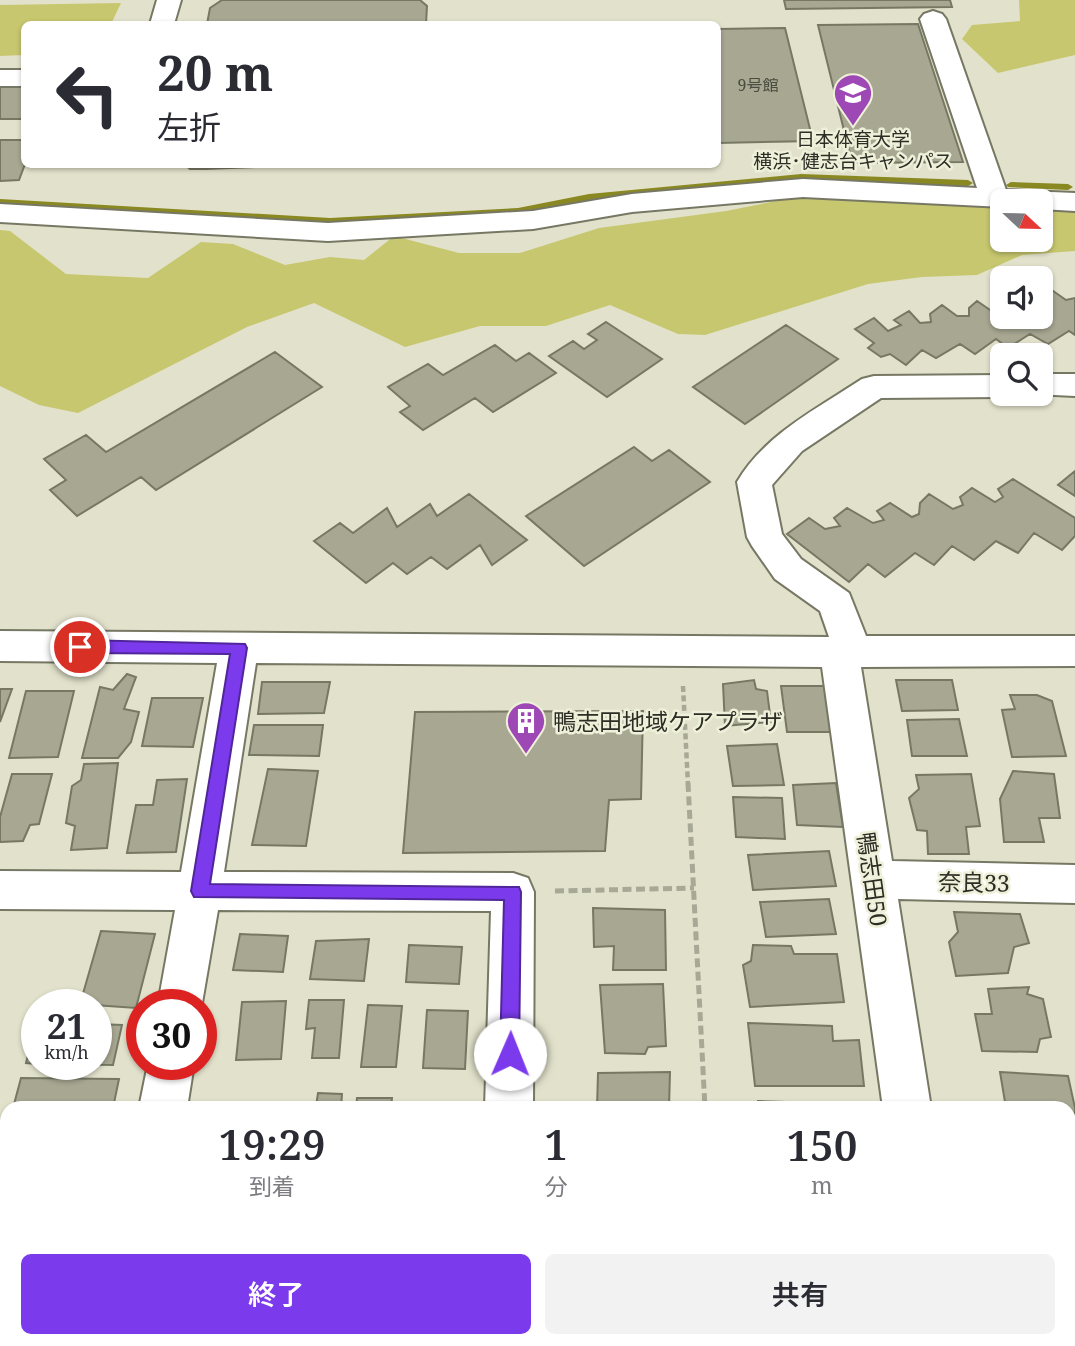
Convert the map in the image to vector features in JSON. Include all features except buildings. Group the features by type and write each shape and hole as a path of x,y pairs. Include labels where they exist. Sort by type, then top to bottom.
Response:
{"street":[{"path":"163,21 169,0"},
{"path":"933,19 991,189"},
{"path":"0,78 21,78"},
{"path":"0,213 328,232 533,220 632,203 803,188 990,197"},
{"path":"1054,201 1075,202"},
{"path":"1053,386 1075,385"},
{"name":"鴨志田50","path":"906,1101 873,880 846,650 836,603 788,569 765,537 754,482 790,443 874,387 990,386"},
{"path":"0,646 681,652 1075,651"},
{"path":"184,989 239,648"},
{"name":"奈良33","path":"873,880 1075,884"},
{"path":"0,890 513,892 509,1101"},
{"path":"164,1101 168,1080"}],"path":[{"path":"681,652 705,1101"},
{"path":"513,892 694,888"}],"shaded area":[{"path":"1019,0 1075,0 1075,55 998,73 962,39 972,25 1020,21"},
{"path":"121,3 112,21 21,21 21,55 0,56 0,5"},
{"path":"806,195 990,205 990,252 1054,252 1054,206 1075,207 1075,251 1022,255 997,266 990,266 990,269 977,275 922,277 868,284 705,335 678,334 610,305 546,326 480,326 405,347 314,303 247,327 78,413 39,405 0,386 0,230 10,231 66,274 148,278 201,242 233,244 285,265 330,257 364,260 394,236 459,253 520,253 599,228 726,211"}],"waterway":[{"path":"0,202 330,221 518,211 589,197 801,177 968,183"},
{"path":"1011,185 1068,187"}],"place":[{"name":"日本体育大学 横浜･健志台キャンパス","path":"853,127"},
{"name":"鴨志田地域ケアプラザ","path":"526,755"}],"route":[{"path":"80,647 239,648 200,891 513,892 510,1054"}]}
